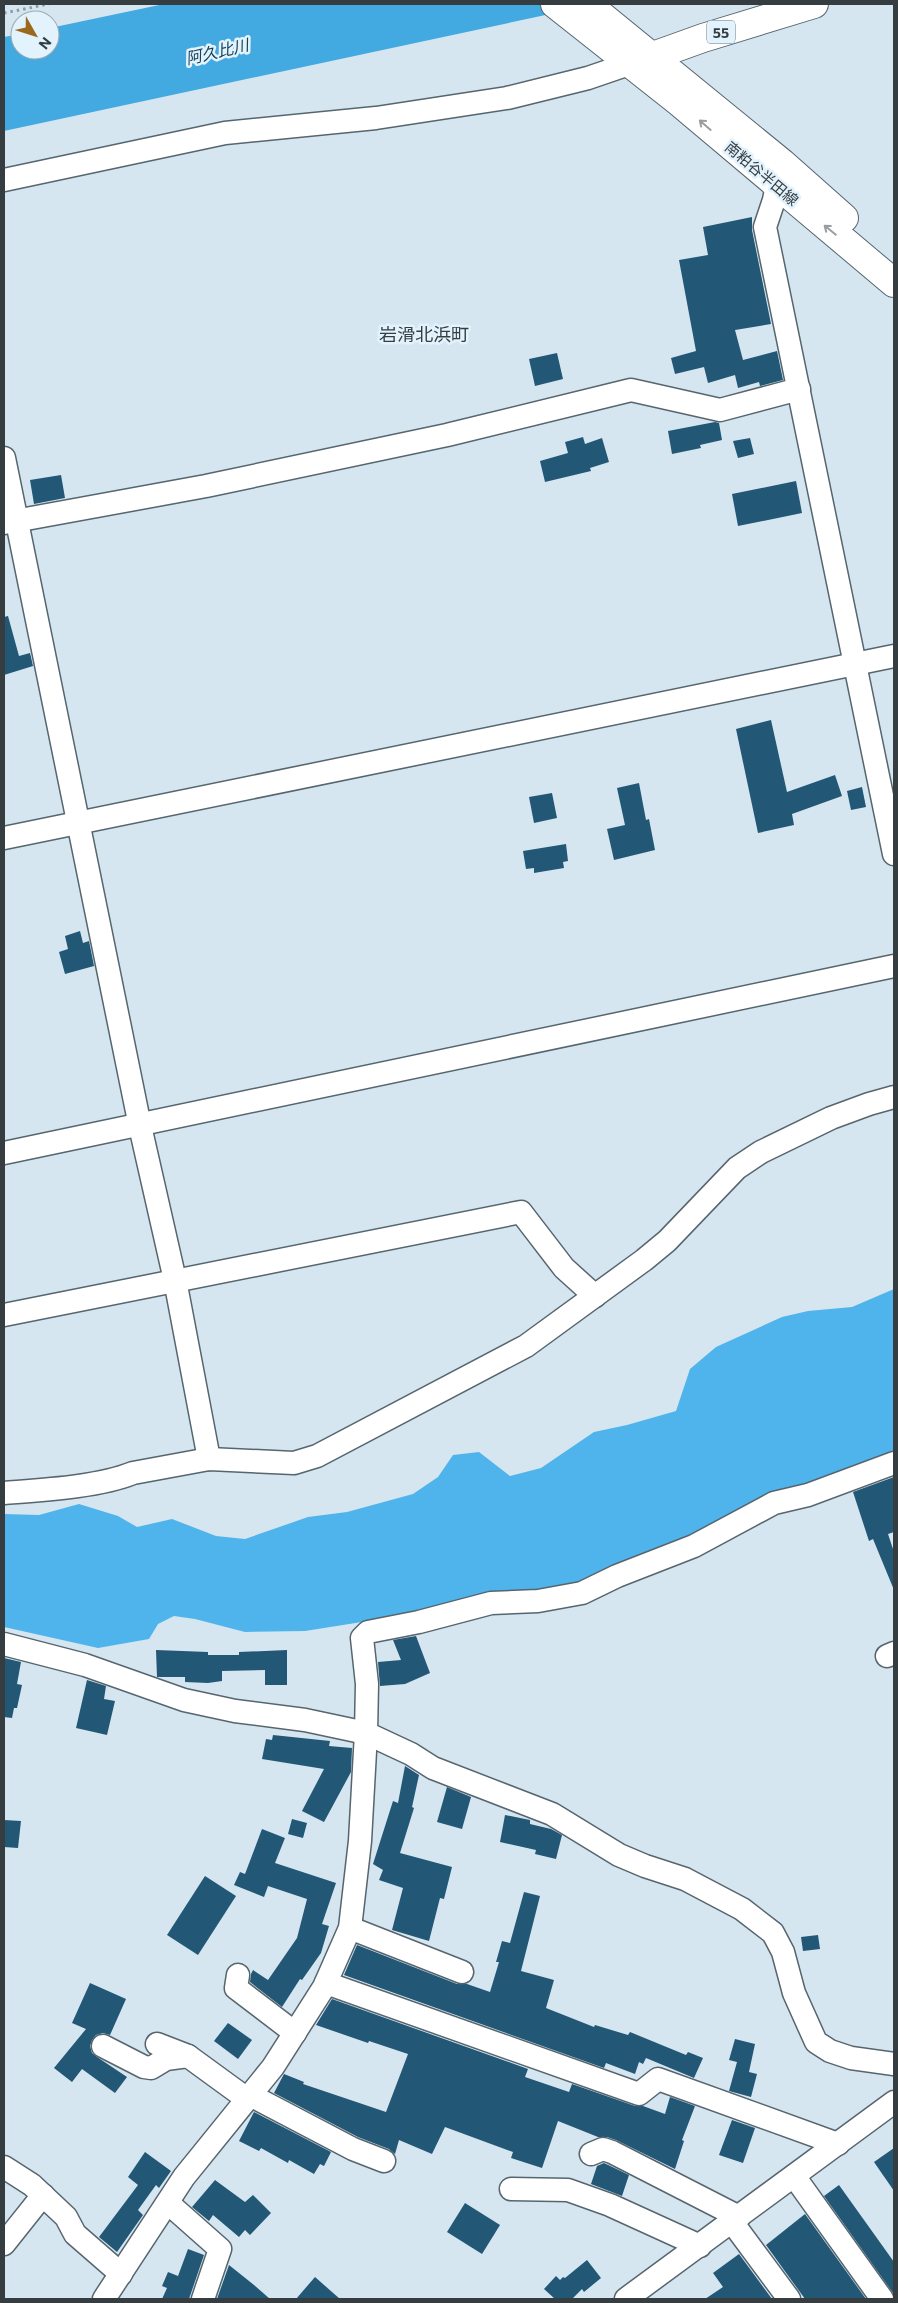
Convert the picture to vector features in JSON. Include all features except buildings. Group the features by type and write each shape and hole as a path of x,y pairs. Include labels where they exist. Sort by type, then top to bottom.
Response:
{"main road":[{"name":"南粕谷半田線","path":"555,4 593,18 641,61 779,175 894,262"},
{"name":"55","path":"641,61 703,38 814,4"},
{"name":"南粕谷半田線","path":"779,175 894,283"}],"street":[{"path":"4,180 225,133 376,118 508,98 588,78 641,61"},
{"path":"779,175 765,227 855,664 891,825 894,854"},
{"path":"10,522 206,486 437,437 631,390 720,410 799,389"},
{"path":"4,458 10,522 79,823 140,1126 175,1280 209,1459"},
{"path":"4,838 894,656"},
{"path":"4,1153 140,1126 894,966"},
{"path":"4,1493 61,1488 123,1478 133,1473 209,1459 294,1463 317,1456 526,1346 667,1241 737,1168 761,1152 831,1118 894,1097"},
{"path":"4,1315 521,1212 564,1268 595,1296"},
{"path":"104,2299 184,2177 273,2067 326,1983 350,1928 360,1841 366,1734 367,1684 362,1638 368,1632 419,1622 491,1603 538,1601 582,1594 617,1576 694,1546 774,1503 808,1495 894,1463"},
{"path":"4,1644 85,1665 184,1700 235,1711 305,1720 366,1734 411,1754 433,1768 552,1814 619,1855 685,1879 742,1909 773,1932 783,1952 794,1993 816,2042 830,2051 851,2058 894,2064"},
{"path":"350,1928 462,1972"},
{"path":"238,1975 236,1988 294,2032"},
{"path":"326,1983 639,2094 658,2079 838,2144"},
{"path":"157,2044 188,2056 248,2097 353,2149 384,2161"},
{"path":"103,2046 144,2067 151,2068 166,2059 188,2056"},
{"path":"626,2299 894,2102"},
{"path":"591,2154 603,2149 612,2152 736,2219 789,2299"},
{"path":"4,2167 32,2185 43,2195 66,2217 76,2234 120,2274"},
{"path":"794,2176 882,2299"},
{"path":"511,2189 568,2190 610,2205 700,2246"},
{"path":"4,2244 43,2195"},
{"path":"168,2203 220,2249 202,2299"}],"path":[{"path":"4,13 49,4"}],"shaded area":[{"path":"894,1289 894,1453 684,1543 558,1591 305,1631 245,1632 195,1619 174,1616 158,1624 149,1639 98,1648 4,1627 4,1514 39,1515 79,1504 118,1516 137,1527 172,1519 216,1536 245,1539 308,1517 347,1512 413,1494 438,1477 453,1455 479,1452 510,1476 541,1468 594,1432 676,1411 690,1369 716,1347 782,1317 808,1311 852,1307"}],"water":[{"name":"阿久比川","path":"164,4 597,4 4,131 4,37 10,36 10,60 60,60 60,26"}],"district":[{"name":"岩滑北浜町","path":"424,334"}]}
